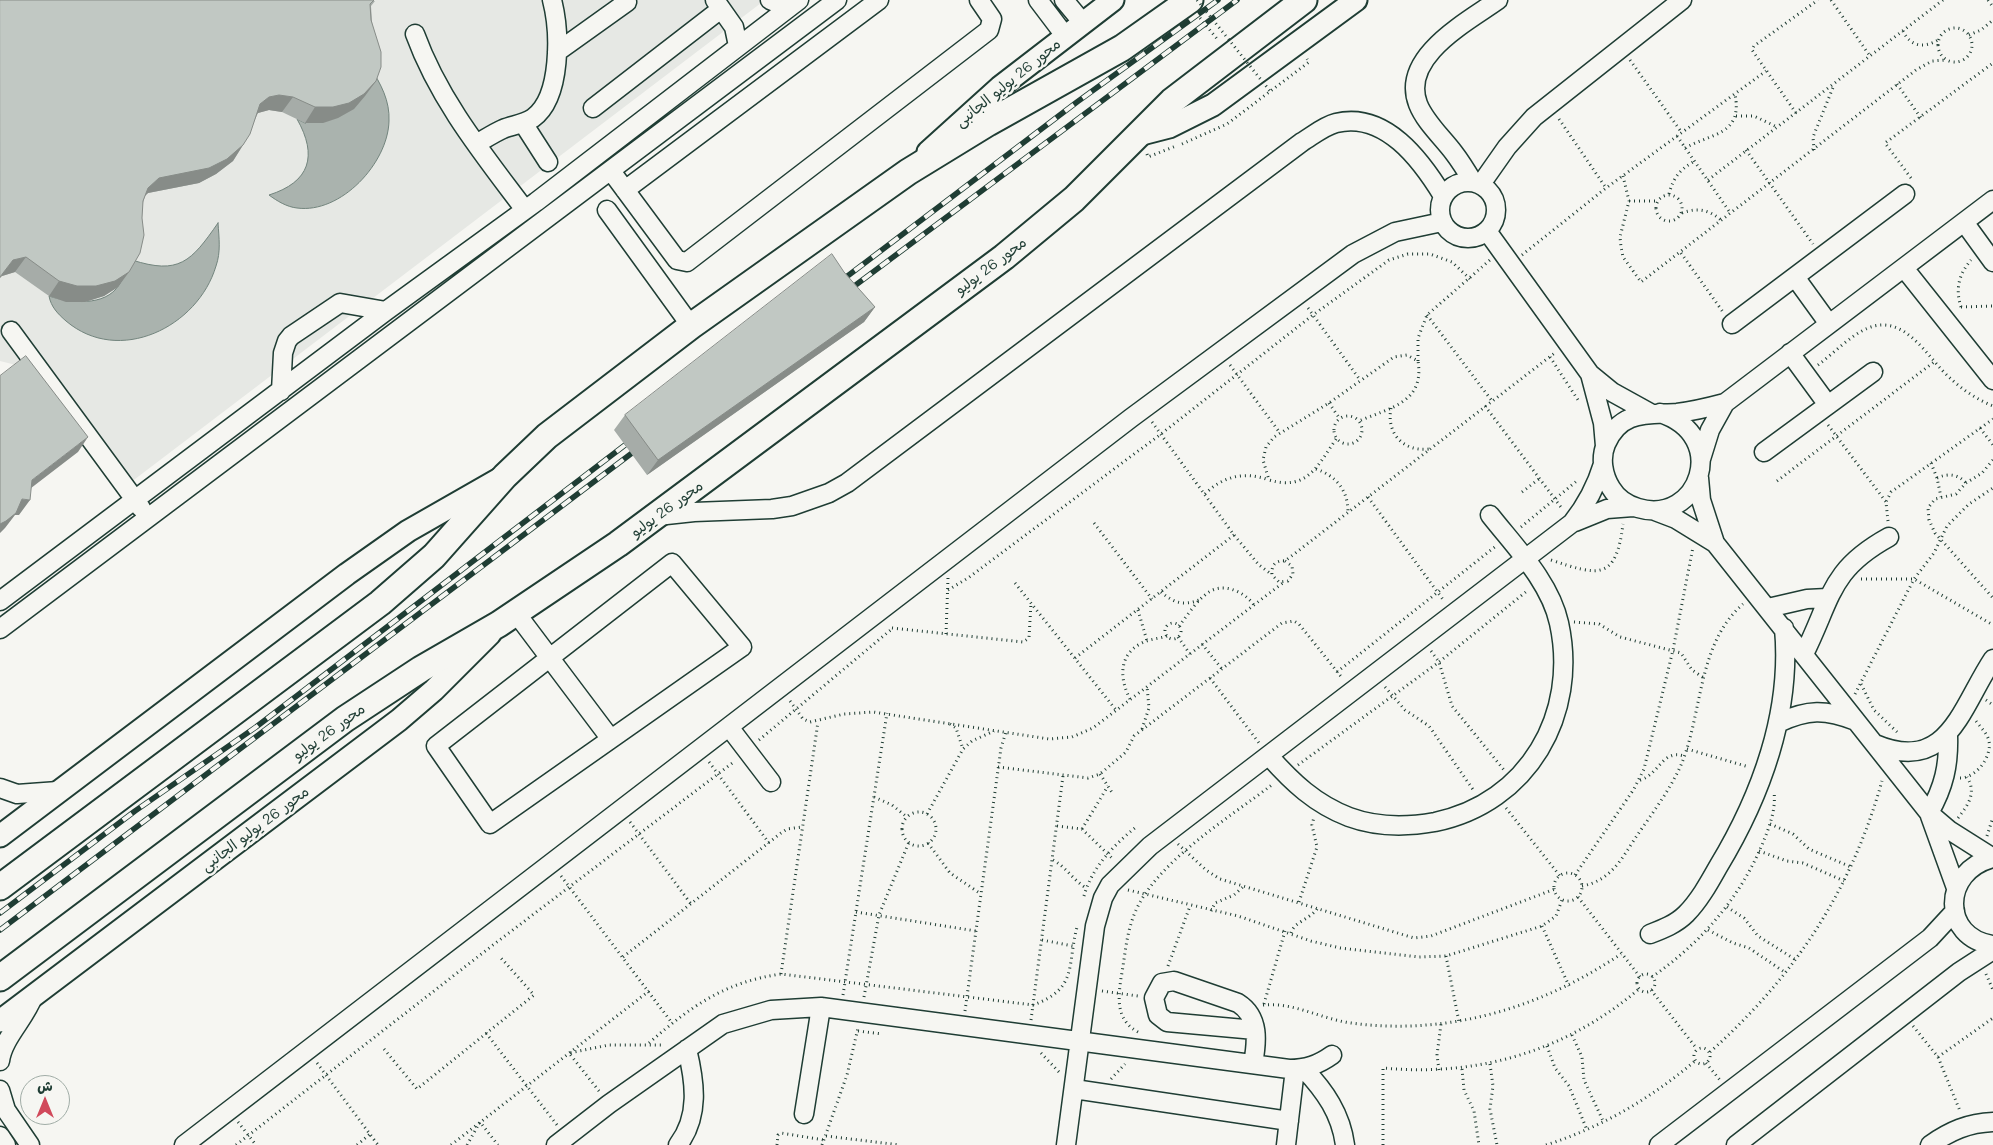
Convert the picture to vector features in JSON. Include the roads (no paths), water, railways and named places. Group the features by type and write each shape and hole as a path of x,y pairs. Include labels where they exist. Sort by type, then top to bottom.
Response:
{"highway":[{"path":"0,887 380,603 434,556 525,455 569,418 691,326 908,172 988,123 1122,48 1190,0"},
{"name":"محور 26 يوليو","path":"0,978 345,719 421,670 508,619 657,516 1010,253 1074,199 1191,85 1304,0"}],"main road":[{"name":"محور 26 يوليو الجانبى","path":"908,172 1000,87 1113,0"},
{"path":"1138,135 1170,127 1213,105 1356,0"},
{"path":"0,836 378,552 440,512 506,476"},
{"name":"محور 26 يوليو الجانبى","path":"0,1021 399,720 508,619"}],"street":[{"path":"476,144 496,132 523,123 536,115 545,102 555,69 557,52 557,24 552,0"},
{"path":"770,0 794,4"},
{"path":"0,629 149,519 837,0"},
{"path":"625,190 879,0"},
{"path":"610,171 677,260 686,262 989,30 992,19 979,0"},
{"path":"1038,0 1066,36"},
{"path":"1064,0 1083,23"},
{"path":"1498,0 1435,46 1420,67 1416,79 1418,103 1425,116 1477,183 1488,189 1496,203 1496,218 1487,231 1480,236 1462,238 1447,229 1442,222 1440,209 1443,196 1456,184 1477,183 1520,131 1682,0"},
{"path":"557,52 627,2"},
{"path":"593,108 718,4 734,27 738,46"},
{"path":"0,601 386,311 530,206 794,4"},
{"path":"415,34 423,56 445,98 476,144 530,206 548,218"},
{"path":"657,516 694,512 772,510 792,506 829,493 846,483 1302,142 1333,124 1346,121 1362,123 1390,134 1404,144 1429,173 1443,196"},
{"path":"523,123 548,162"},
{"path":"1732,324 1905,194"},
{"path":"1572,523 1607,509 1629,507 1654,510 1669,508 1682,501 1692,490 1700,469 1710,430 1726,403 1993,200"},
{"path":"606,210 691,326"},
{"path":"184,1145 949,558 1298,294 1353,254 1380,238 1408,228 1442,222"},
{"path":"1964,222 1993,262"},
{"path":"1487,231 1590,374 1612,392 1655,413 1673,418 1694,435 1699,447 1701,500 1715,543"},
{"path":"1904,268 1993,380"},
{"path":"1794,277 1829,324"},
{"path":"281,391 283,353 290,336 340,303 386,311"},
{"path":"11,331 149,519"},
{"path":"1790,353 1806,374 1824,409"},
{"path":"1764,452 1873,372"},
{"path":"1066,1145 1068,1084 1079,1042 1092,949 1106,892 1124,870 1167,833 1455,615 1572,523 1586,506 1597,486 1603,464 1605,446 1603,423 1590,374"},
{"path":"1605,446 1612,433 1622,423 1635,416 1693,411 1726,403"},
{"path":"1603,464 1606,478 1612,490 1629,507"},
{"path":"1654,510 1696,530 1715,543 1929,813 1949,830 1993,858"},
{"path":"1269,756 1285,775 1318,803 1350,817 1384,825 1418,825 1452,818 1490,800 1514,782 1540,748 1553,725 1562,691 1564,656 1558,622 1546,589 1540,581 1530,557 1490,516"},
{"path":"1804,654 1827,598 1838,579 1852,562 1868,548 1889,537"},
{"path":"672,563 742,647 490,824 436,746 550,658 672,563"},
{"path":"1768,608 1807,599 1827,598"},
{"path":"508,619 550,658 610,738"},
{"path":"1650,934 1670,927 1686,915 1705,890 1728,851 1764,772 1778,723 1786,676 1784,628"},
{"path":"1874,744 1893,752 1913,753 1932,746 1948,735 1993,660"},
{"path":"1778,723 1796,714 1817,711 1852,715"},
{"path":"729,727 771,782"},
{"path":"1948,735 1947,766 1939,795 1929,813 1956,888"},
{"path":"0,788 17,794 58,791"},
{"path":"1993,858 1970,867 1962,877 1956,888 1954,911 1966,932 1975,939 1993,945"},
{"path":"1659,1145 1930,938 1954,911"},
{"path":"1736,1145 1959,972 1993,950"},
{"path":"1253,1064 1256,1047 1255,1030 1254,1019 1256,1007 1238,1003 1174,981 1158,991 1158,1015 1167,1022 1255,1030"},
{"path":"0,1061 6,1042 27,1013 33,997"},
{"path":"561,1141 686,1048 723,1024 746,1015 796,1007 821,1007 963,1027 1032,1043 1079,1042 1300,1069 1319,1064 1332,1055"},
{"path":"804,1114 821,1007"},
{"path":"678,1145 692,1117 695,1093 686,1048"},
{"path":"1286,1145 1300,1069"},
{"path":"1300,1069 1317,1082 1333,1107 1342,1130 1345,1145"},
{"path":"1068,1084 1289,1121"},
{"path":"0,1095 11,1120 30,1145"},
{"path":"1930,1145 1953,1130 1966,1125 1993,1122"},
{"path":"0,1136 6,1145"}],"railway":[{"path":"837,284 1077,102 1218,0"},
{"path":"845,293 1237,0"},
{"path":"0,913 135,811 256,727 625,445"},
{"path":"0,930 632,453"}]}
